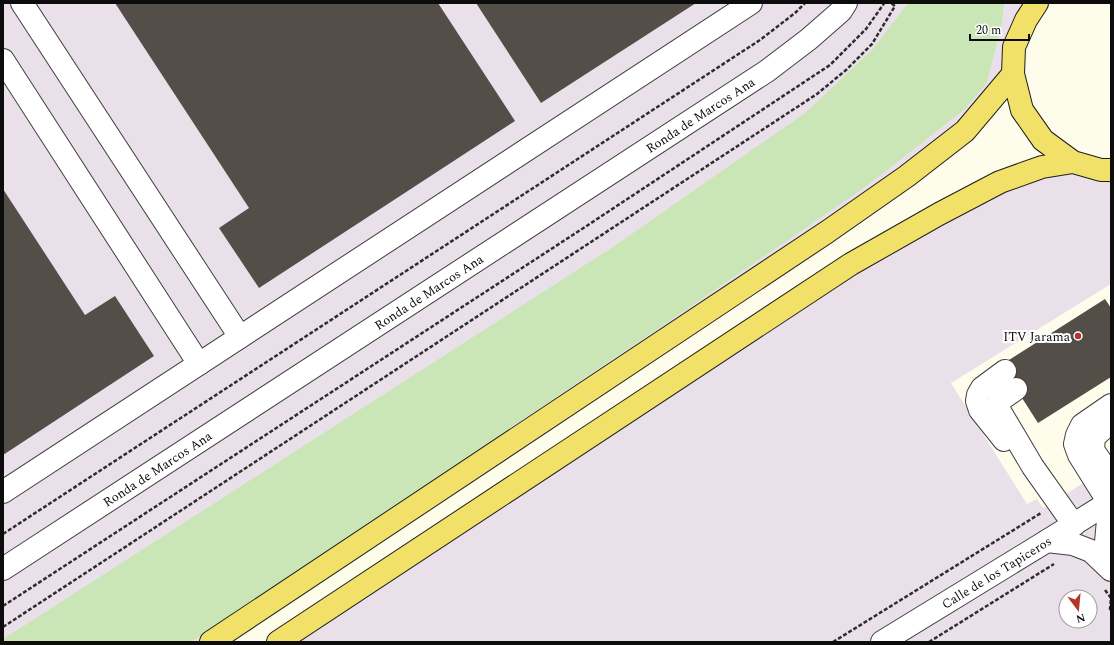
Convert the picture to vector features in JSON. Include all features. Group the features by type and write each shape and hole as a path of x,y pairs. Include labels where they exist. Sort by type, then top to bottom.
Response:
{"main road":[{"path":"1030,9 1014,47 1013,74 1022,110 1043,140 1073,162 1101,170 1111,170"},
{"path":"211,642 827,232 907,176 965,130 1013,74"},
{"path":"278,642 852,264 939,214 1000,182 1042,167 1073,162"}],"street":[{"path":"22,3 240,337"},
{"path":"3,492 751,3"},
{"name":"Ronda de Marcos Ana","path":"3,569 766,71 809,39 841,11 846,3"},
{"path":"3,60 199,364"},
{"path":"1015,387 1018,406 1016,411 1020,423 1070,495 1080,521 1058,502 1033,467 998,408 999,401 1015,387"},
{"path":"1111,405 1082,425 1077,435 1075,444 1079,455 1110,506 1106,542 1111,557"},
{"path":"1111,422 1094,437 1093,450 1111,476"},
{"name":"Calle de los Tapiceros","path":"882,642 1080,521 1110,506"},
{"path":"1047,541 1073,544 1091,551 1107,578"}],"path":[{"path":"3,534 753,44 795,13 805,3"},
{"path":"3,606 592,223 830,65 866,28 884,3"},
{"path":"3,627 818,94 846,70 872,44 896,6 891,3"},
{"path":"833,642 1058,502"},
{"path":"929,642 1056,562"},
{"path":"1107,578 1111,598 1111,611"}],"shaded area":[{"path":"3,3 1037,3 1013,74 965,131 211,642 3,642"},
{"path":"1042,167 1111,170 1111,284 951,383 1027,504 1037,499 1043,508 1111,466 1111,642 278,642 851,264"}],"green space":[{"path":"908,3 1004,3 1002,23 987,83 964,110 864,188 668,322 191,642 3,642 3,639 613,247 805,113 873,49"}],"building":[{"path":"115,3 438,3 515,121 259,288 219,228 249,208"},
{"path":"476,3 696,3 541,103"},
{"path":"3,189 85,315 115,296 154,356 3,455"},
{"name":"ITV Jarama","path":"1105,299 1111,308 1111,377 1038,423 1001,365"}],"place":[{"name":"ITV Jarama","path":"1078,336"}]}
